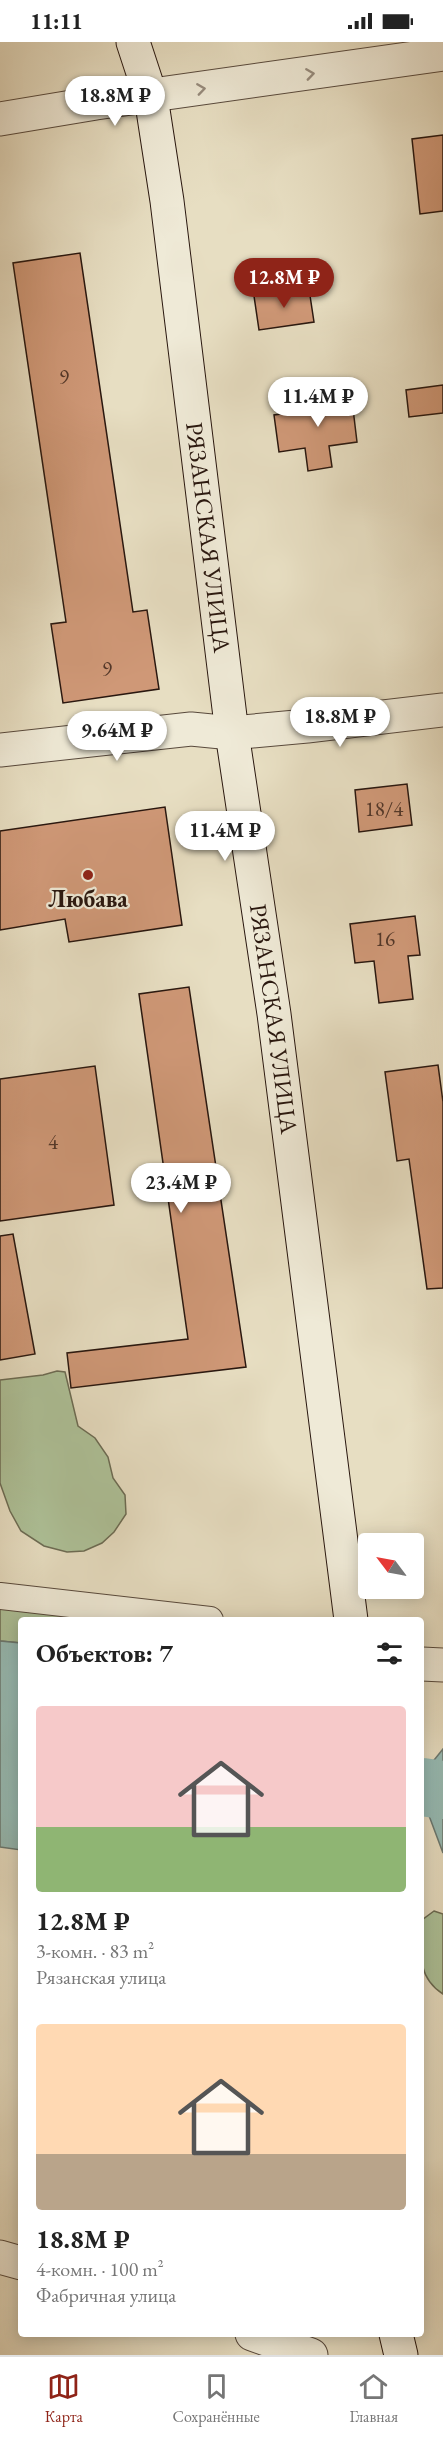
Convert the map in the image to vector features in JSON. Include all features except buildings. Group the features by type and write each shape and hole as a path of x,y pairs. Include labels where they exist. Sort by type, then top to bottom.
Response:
{"main road":[{"name":"РЯЗАНСКАЯ УЛИЦА","path":"134,42 151,97 167,201 232,733 274,1014 351,1617"},
{"name":"РЯЗАНСКАЯ УЛИЦА","path":"151,97 156,42"},
{"path":"0,119 443,54"},
{"path":"0,750 191,729 232,733 443,710"},
{"path":"424,1664 443,1665"},
{"path":"0,2257 18,2262"},
{"path":"260,2337 311,2355"},
{"path":"397,2337 401,2355"}],"street":[{"path":"0,1596 184,1617"}],"green space":[{"path":"57,1371 65,1372 78,1426 95,1438 108,1457 113,1478 125,1495 126,1514 114,1532 102,1543 84,1551 67,1552 44,1546 21,1531 10,1511 0,1483 0,1380"},
{"path":"0,1604 106,1617 18,1617 18,1643 0,1641"},
{"path":"434,1911 443,1914 443,1994 434,1987 424,1970 424,1918"}],"water":[{"path":"0,1641 18,1643 18,1850 0,1847"},
{"path":"443,1749 443,1853 424,1802 426,1770"}],"waterway":[{"path":"424,1787 443,1790"}],"place":[{"name":"Любава","path":"88,875"}]}
